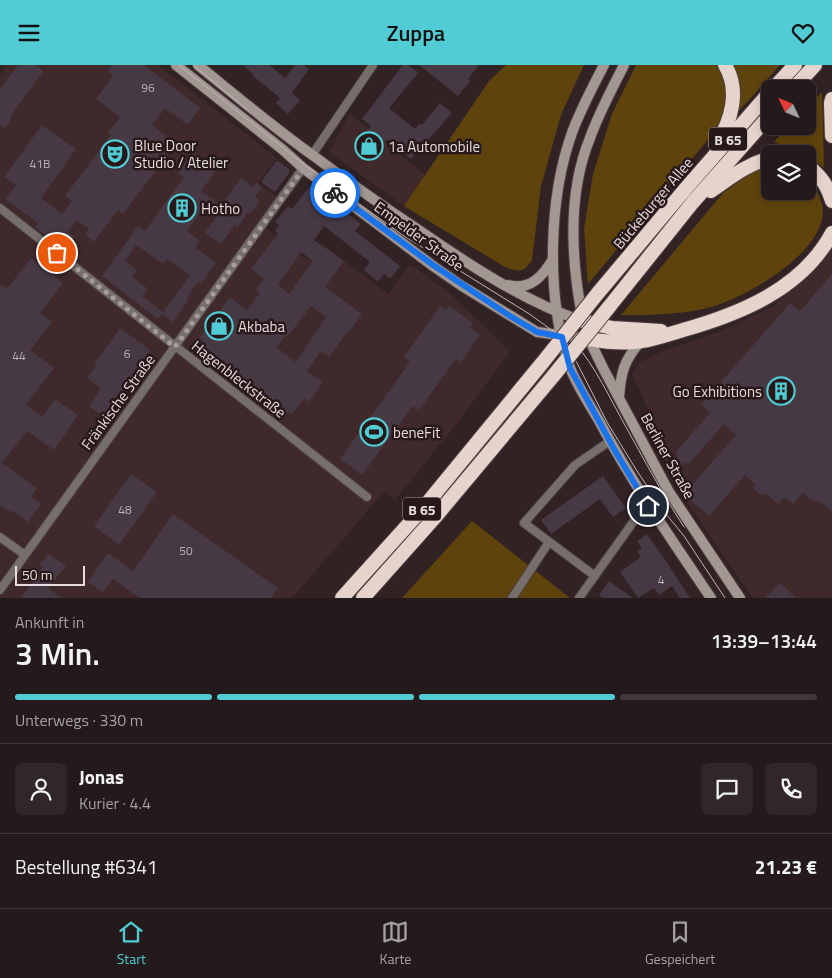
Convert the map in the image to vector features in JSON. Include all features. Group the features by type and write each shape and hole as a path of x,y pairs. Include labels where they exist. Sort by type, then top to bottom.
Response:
{"highway":[{"path":"687,187 722,137 731,112 733,90 725,65"},
{"path":"781,80 795,65"},
{"path":"801,80 815,65"},
{"path":"832,99 832,136"},
{"name":"Bückeburger Allee","path":"342,598 424,507 598,293 761,102"},
{"name":"Bückeburger Allee","path":"363,598 436,516 554,375 693,202 761,125"},
{"path":"693,202 741,169 761,161"},
{"path":"816,173 829,190 832,201"},
{"path":"589,339 606,342 641,341 721,319 750,307 774,293 808,266 823,250 832,233"},
{"path":"583,321 647,331 679,331"}],"street":[{"name":"Empelder Straße","path":"176,65 282,149 303,169 462,286 537,332 562,337"},
{"name":"Empelder Straße","path":"198,65 312,155 442,246 500,283 557,313 583,321"},
{"path":"303,169 373,65"},
{"path":"604,65 576,125 560,174 554,220 553,259 557,313 568,363 610,441 648,506 711,598"},
{"name":"Berliner Straße","path":"624,65 589,138 577,186 574,207 574,256 583,321 589,339 669,492 740,598"},
{"name":"Fränkische Straße","path":"0,590 303,169"},
{"name":"Hagenbleckstraße","path":"0,208 367,497"},
{"path":"500,283 523,286 534,282 546,271 553,259"},
{"path":"568,363 600,325"},
{"path":"562,337 589,339"},
{"path":"619,398 620,386 628,357 641,341"},
{"path":"595,576 524,523 575,465 610,441"},
{"path":"579,598 641,511 648,506"},
{"path":"0,537 25,555"},
{"path":"512,598 549,542"}],"shaded area":[{"path":"7,65 158,65 277,158 258,183 282,201 264,227 309,260 321,243 388,294 410,264 451,294 510,351 462,417 395,500 385,491 292,598 0,598 0,75"},
{"path":"506,65 584,65 561,115 541,186 532,260 526,267 520,270 505,267 404,206 489,81"},
{"path":"636,65 725,65 731,112 588,284 584,229 593,174 612,114"},
{"path":"731,65 780,65 767,80 761,80 761,86 738,112 739,100"},
{"path":"822,92 824,168 816,162 816,145 782,145 774,142 781,135 816,135 816,98"},
{"path":"350,113 425,175 404,206 329,152"},
{"path":"761,165 761,200 816,200 816,191 822,204 822,221 814,238 801,254 784,269 765,282 727,302 700,310 678,313 621,315 723,193"},
{"path":"832,245 832,598 753,598 686,501 665,462 650,414 632,374 640,362 665,350 719,332 774,306 824,259"},
{"path":"472,521 570,598 402,598"}],"building":[{"path":"18,65 35,65 43,71 10,117 12,118 5,128 0,125 0,89"},
{"path":"112,65 144,65 200,108 188,125 165,108 152,125 176,144 123,214 118,210 94,242 85,235 89,229 77,220 68,232 75,237 67,247 49,233 47,236 35,227 38,223 5,199 16,185 4,177 42,125 76,149 41,198 62,214 72,201 65,196 111,135 108,133 120,117 96,99 113,76 108,71"},
{"path":"243,65 269,65 285,78 295,65 304,65 309,69 292,93 300,100 288,114 276,103 280,98 253,76"},
{"path":"403,65 408,65 418,73 389,108 415,129 420,123 422,125 440,103 452,113 411,159 387,139 374,156 356,145 371,126 362,119"},
{"path":"419,65 479,65 468,79 470,81 458,96"},
{"path":"193,152 217,169 201,191 221,205 241,178 253,187 256,183 262,187 255,197 260,201 250,214 248,212 238,227 235,225 221,244 205,233 219,213 206,204 187,231 200,241 195,248 216,262 201,284 198,282 173,322 162,314 190,275 167,259 163,264 136,245 125,261 137,270 132,277 148,289 142,296 163,312 158,319 102,276 138,226 145,231 184,177 178,173"},
{"path":"277,160 289,169 289,173 275,192 261,182"},
{"path":"312,186 361,224 355,231 400,266 390,279 384,274 378,282 364,270 370,262 324,226 314,240 344,261 325,287 362,314 329,357 321,351 307,371 323,382 309,402 304,398 292,414 288,412 283,418 227,377 230,372 194,345 230,297 247,310 260,293 256,290 264,279 251,269 278,234 275,231 279,225 275,222 288,206 292,209 309,187","holes":["301,252 313,261 289,294 278,285","311,306 326,317 296,362 276,347 286,335 288,336"]},
{"path":"31,258 63,283 40,313 52,322 30,350 54,368 26,405 42,417 55,399 78,415 54,450 27,431 2,463 37,488 31,497 41,504 28,522 0,505 0,284 7,289"},
{"name":"Go Exhibitions","path":"832,274 832,512 822,503 810,499 803,493 793,504 785,497 778,504 765,493 762,496 758,493 753,488 756,485 745,475 709,516 684,494 736,435 724,424 688,465 685,462 680,469 671,461 678,456 675,453 710,413 701,405 790,303 800,311"},
{"path":"440,306 446,310 449,306 473,323 470,328 480,335 461,362 456,359 419,410 413,406 362,475 340,459 410,362 404,357"},
{"path":"120,328 150,350 103,416 89,406 101,388 87,378 97,364 95,363"},
{"path":"131,474 157,492 119,545 94,526"},
{"path":"603,476 626,508 613,517 600,499 551,534 541,520"},
{"path":"173,514 278,588 271,598 140,598 113,579 103,592 88,582 108,553 133,571"},
{"path":"647,534 690,598 680,598 672,586 659,595 654,588 638,598 620,572 641,557 637,551 642,548 637,541"},
{"path":"48,554 66,566 48,588 62,598 21,598 43,567 40,565"},
{"path":"609,581 633,598 603,598 599,595"},
{"path":"780,583 796,598 765,598"}],"tram line":[{"path":"179,65 305,165 404,236 531,315 561,337 577,363 607,422 637,471 666,514 684,536 725,598"},
{"path":"193,65 249,111"},
{"path":"564,332 596,372 651,473 684,527"}],"way so far":[{"path":"57,253 175,347 303,169 335,193"}],"place":[{"name":"1a Automobile","path":"369,146"},
{"name":"Blue Door Studio / Atelier","path":"115,154"},
{"name":"Hotho","path":"182,208"},
{"name":"Akbaba","path":"219,326"},
{"name":"Go Exhibitions","path":"781,391"},
{"name":"beneFit","path":"374,432"}],"route":[{"path":"335,193 462,286 537,332 562,337 570,368 614,449 648,506"}]}
